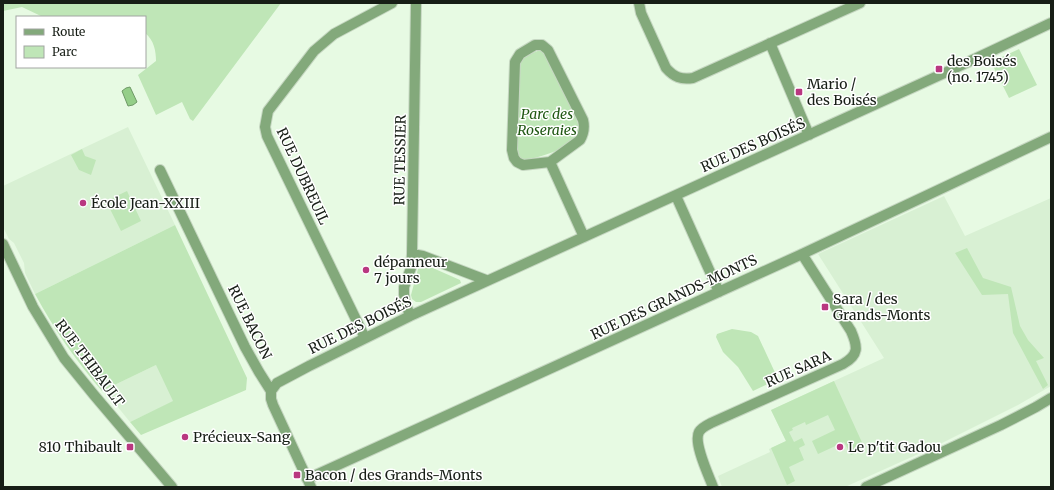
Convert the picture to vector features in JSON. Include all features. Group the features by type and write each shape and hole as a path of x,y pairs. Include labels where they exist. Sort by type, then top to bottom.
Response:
{"street":[{"name":"RUE DUBREUIL","path":"365,338 267,136 265,127 266,116 273,103 314,51 323,42 348,25 392,3"},
{"name":"RUE TESSIER","path":"410,316 405,301 404,287 411,268 412,254 416,3"},
{"path":"639,3 641,13 666,68 672,75 685,80 693,78 860,3"},
{"name":"RUE DES BOISÉS","path":"271,391 277,383 365,338 486,280 676,196 990,53 1051,23"},
{"path":"770,43 809,135"},
{"path":"535,45 542,45 548,50 584,124 583,135 580,140 550,162 523,165 517,162 514,158 512,150 515,62 520,54 535,45"},
{"name":"RUE DES GRANDS-MONTS","path":"309,483 1051,137"},
{"path":"550,162 584,237"},
{"name":"RUE BACON","path":"160,170 250,358 271,391 273,405 309,483"},
{"path":"676,196 719,292"},
{"name":"RUE THIBAULT","path":"3,244 33,307 64,358 97,400 172,487"},
{"path":"412,254 423,256 486,280"},
{"name":"RUE SARA","path":"713,487 698,443 698,434 700,431 711,423 843,364 851,360 855,354 856,342 851,331 802,254"},
{"path":"866,487 1001,425 1051,398"}],"shaded area":[{"path":"130,87 137,102 128,106 122,91"},
{"name":"École Jean-XXIII","path":"128,127 175,225 35,294 25,273 24,263 14,243 9,239 3,227 3,186"},
{"path":"944,196 965,236 1051,198 1051,386 1018,405 936,446 845,487 722,487 718,476 770,452 769,449 786,441 771,410 884,358 818,254"},
{"path":"185,351 202,388 130,422 104,390"}],"green space":[{"path":"3,3 281,3 193,121 190,119 182,102 156,115 138,75 156,61 154,46 151,39 146,34 146,16 41,16 22,7 3,11"},
{"path":"1019,49 1037,85 1009,98 991,62"},
{"name":"Parc des Roseraies","path":"541,50 545,53 575,116 579,125 579,131 576,137 564,147 546,155 523,160 518,156 516,151 519,63 526,56"},
{"path":"82,149 85,156 96,160 91,175 79,170 71,155"},
{"path":"127,191 141,221 121,231 106,201"},
{"path":"175,225 247,378 246,390 141,435 130,422 173,401 156,365 102,391 66,344 35,294"},
{"path":"967,248 983,278 1011,287 1020,326 1028,340 1044,358 1036,361 1048,385 1043,389 1013,333 1008,294 982,295 955,253"},
{"path":"426,265 460,280 461,283 421,302 416,302 412,299 411,295 418,269 421,266"},
{"path":"732,329 751,332 758,336 778,379 753,391 738,367 723,352 716,337 717,334"},
{"path":"834,381 865,449 851,455 844,442 818,454 812,441 835,430 828,415 806,425 805,422 792,428 793,430 789,432 794,442 802,438 805,445 799,448 804,460 789,467 795,481 787,485 771,448 786,441 771,410"}],"place":[{"name":"des Boisés (no. 1745)","path":"939,69"},
{"name":"Mario / des Boisés","path":"799,92"},
{"name":"École Jean-XXIII","path":"83,203"},
{"name":"dépanneur 7 jours","path":"366,270"},
{"name":"Sara / des Grands-Monts","path":"825,307"},
{"name":"Précieux-Sang","path":"185,437"},
{"name":"810 Thibault","path":"130,447"},
{"name":"Le p'tit Gadou","path":"840,447"},
{"name":"Bacon / des Grands-Monts","path":"297,475"}]}
